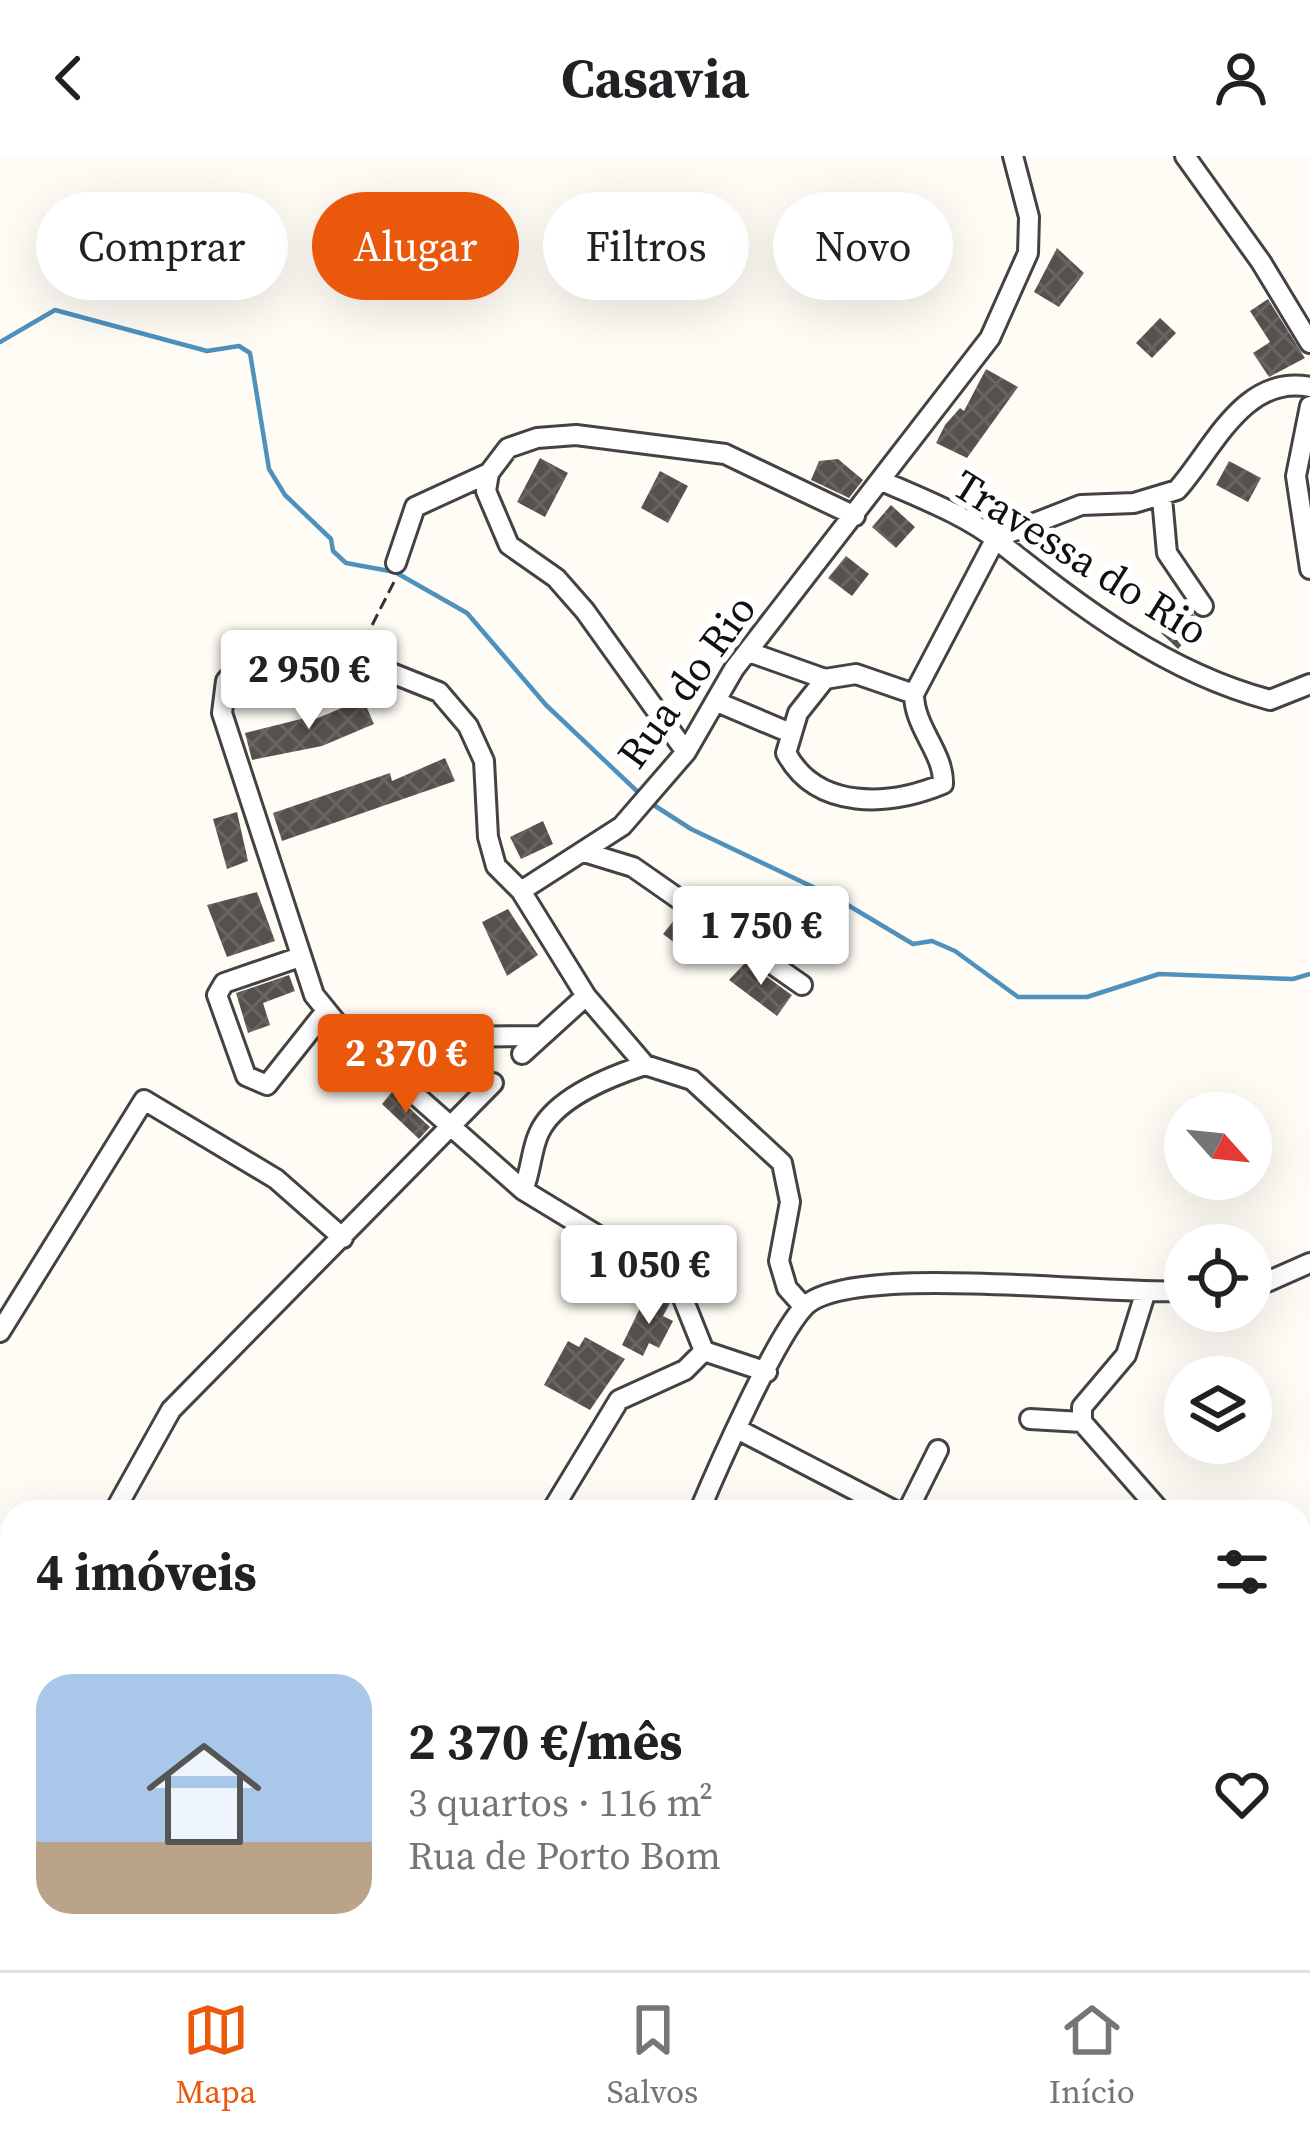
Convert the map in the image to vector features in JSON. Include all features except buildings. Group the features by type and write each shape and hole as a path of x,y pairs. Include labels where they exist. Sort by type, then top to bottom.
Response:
{"street":[{"name":"Rua do Rio","path":"521,892 584,852 645,800 686,752 749,652 990,338 1028,253 1029,218 1013,156"},
{"path":"1185,156 1261,262 1310,344"},
{"path":"825,679 788,732 785,753 807,783 860,799 902,801 943,784 943,772 914,713 914,694 996,538 1082,506 1162,498 1177,490 1253,398 1299,385 1310,387"},
{"path":"1310,406 1300,436 1296,476 1310,569"},
{"path":"395,572 415,507 488,473 508,448 537,438 576,435 725,454 855,516"},
{"path":"488,473 485,491 509,545 556,578 585,611 686,752"},
{"name":"Travessa do Rio","path":"882,481 996,538 1018,560 1156,657 1270,700 1310,684"},
{"path":"1162,498 1167,553 1203,606"},
{"path":"767,1372 704,1351 680,1291 666,1277 523,1190 325,1012 300,957 229,747 222,713 226,681 247,656 274,645 314,642 439,692 468,726 484,761 488,836 496,866 521,892 586,996 645,1065 692,1080 782,1163 790,1202 779,1261 787,1288 804,1307"},
{"path":"749,652 825,679 856,674 914,694"},
{"path":"717,702 788,732"},
{"path":"584,852 633,867 802,985"},
{"path":"300,957 224,983 217,995 246,1076 267,1085 325,1012"},
{"path":"522,1054 586,996"},
{"path":"410,1030 445,1037 541,1036"},
{"path":"523,1190 538,1134 552,1114 609,1077 645,1065"},
{"path":"121,1500 171,1410 493,1083"},
{"path":"0,1332 143,1100 276,1179 344,1238"},
{"path":"1272,1280 1310,1263"},
{"path":"705,1500 804,1307 827,1292 958,1284 1164,1293"},
{"path":"1145,1294 1126,1355 1082,1408 1082,1422 1107,1457 1149,1500"},
{"path":"557,1500 619,1400 685,1370 704,1351"},
{"path":"1030,1419 1082,1422"},
{"path":"739,1430 874,1500"},
{"path":"913,1500 938,1450"}],"path":[{"path":"356,659 395,572"}],"waterway":[{"path":"0,342 55,310 207,351 239,346 250,353 269,469 285,495 331,539 333,551 346,563 395,572 467,613 546,705 640,794"},
{"path":"649,802 691,829 836,898 913,944 932,941 955,951 1018,997 1087,997 1159,974 1293,979 1310,974"}]}
